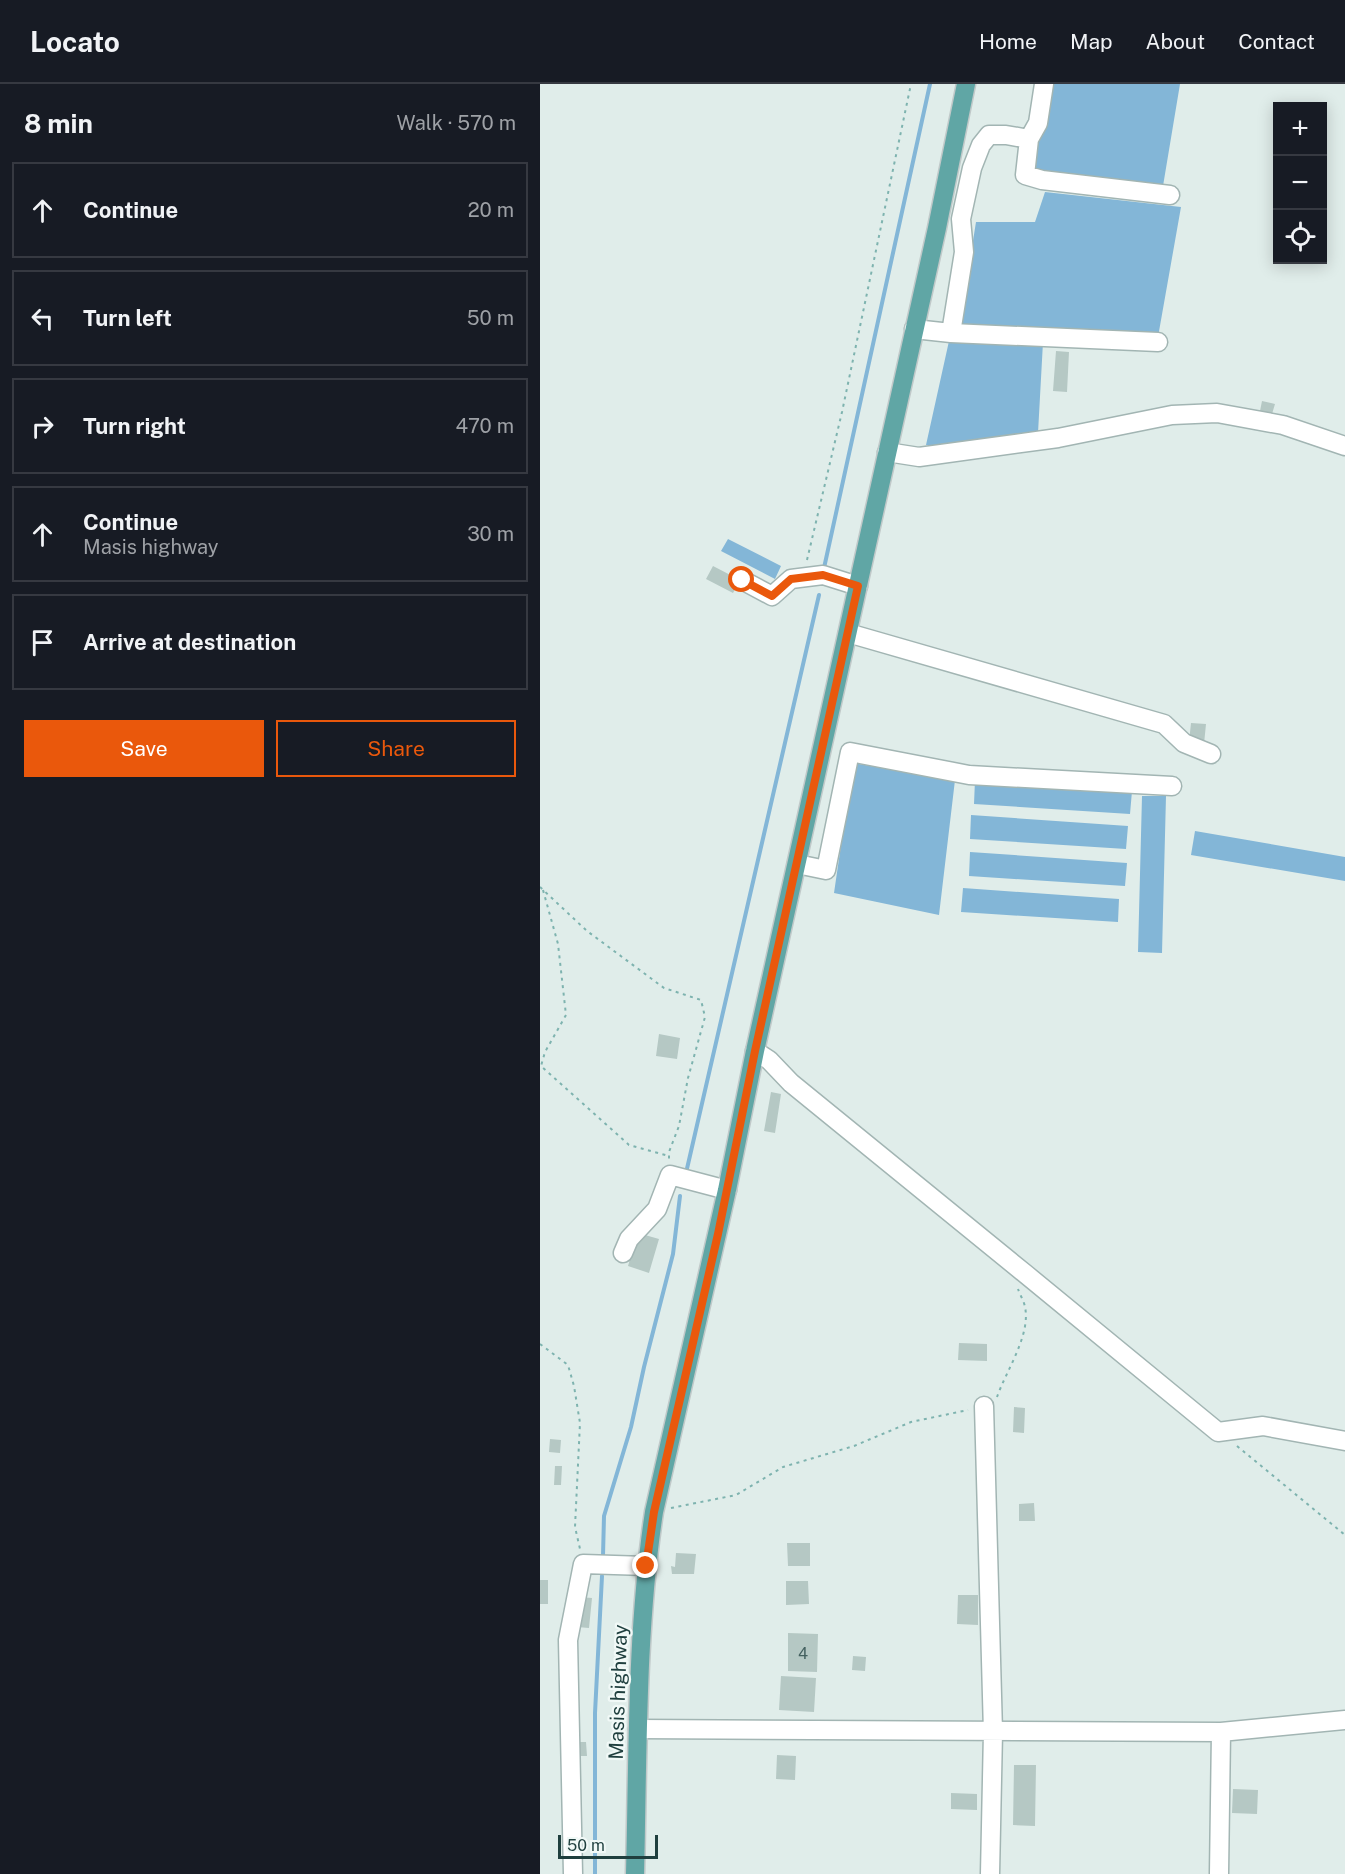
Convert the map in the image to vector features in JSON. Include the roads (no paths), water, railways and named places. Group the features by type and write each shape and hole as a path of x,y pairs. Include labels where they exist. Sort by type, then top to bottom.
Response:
{"main road":[{"name":"Masis highway","path":"635,1874 638,1729 646,1566 654,1512 727,1190 755,1051 966,84"}],"street":[{"path":"1044,84 1038,123 1029,139 1025,175 1042,180 1170,195"},
{"path":"951,333 964,252 961,219 972,168 981,145 989,135 1029,139"},
{"path":"914,329 951,333 1158,342"},
{"path":"887,452 919,457 1058,438 1172,415 1217,412 1283,425 1345,446"},
{"path":"742,580 772,596 791,579 823,575 858,586"},
{"path":"848,633 1164,724 1184,743 1211,754"},
{"path":"797,864 826,870 850,752 969,775 1172,786"},
{"path":"755,1051 769,1060 791,1083 980,1235 1014,1267 1076,1314 1218,1432 1263,1426 1345,1441"},
{"path":"623,1253 629,1239 657,1209 670,1175 727,1190"},
{"path":"984,1406 993,1732 990,1874"},
{"path":"573,1874 568,1640 583,1564 646,1566"},
{"path":"638,1729 1221,1732 1345,1720"},
{"path":"1219,1874 1221,1732"}],"water":[{"path":"1048,84 1180,84 1163,186 1034,169"},
{"path":"1045,192 1181,207 1158,337 959,328 976,222 1035,222"},
{"path":"949,341 1043,342 1038,433 959,445 926,445"},
{"path":"728,539 781,566 775,579 721,551"},
{"path":"853,763 955,780 939,915 834,893"},
{"path":"975,780 1132,791 1130,814 974,804"},
{"path":"1142,796 1166,796 1162,953 1138,952"},
{"path":"971,815 1128,826 1126,849 970,839"},
{"path":"1195,831 1345,857 1345,881 1191,855"},
{"path":"970,852 1127,863 1125,886 969,876"},
{"path":"963,888 1119,899 1118,922 961,912"}],"waterway":[{"path":"824,568 930,84"},
{"path":"686,1173 819,595"},
{"path":"603,1556 604,1516 631,1427 673,1254 680,1196"},
{"path":"595,1874 595,1713 602,1576"}]}
